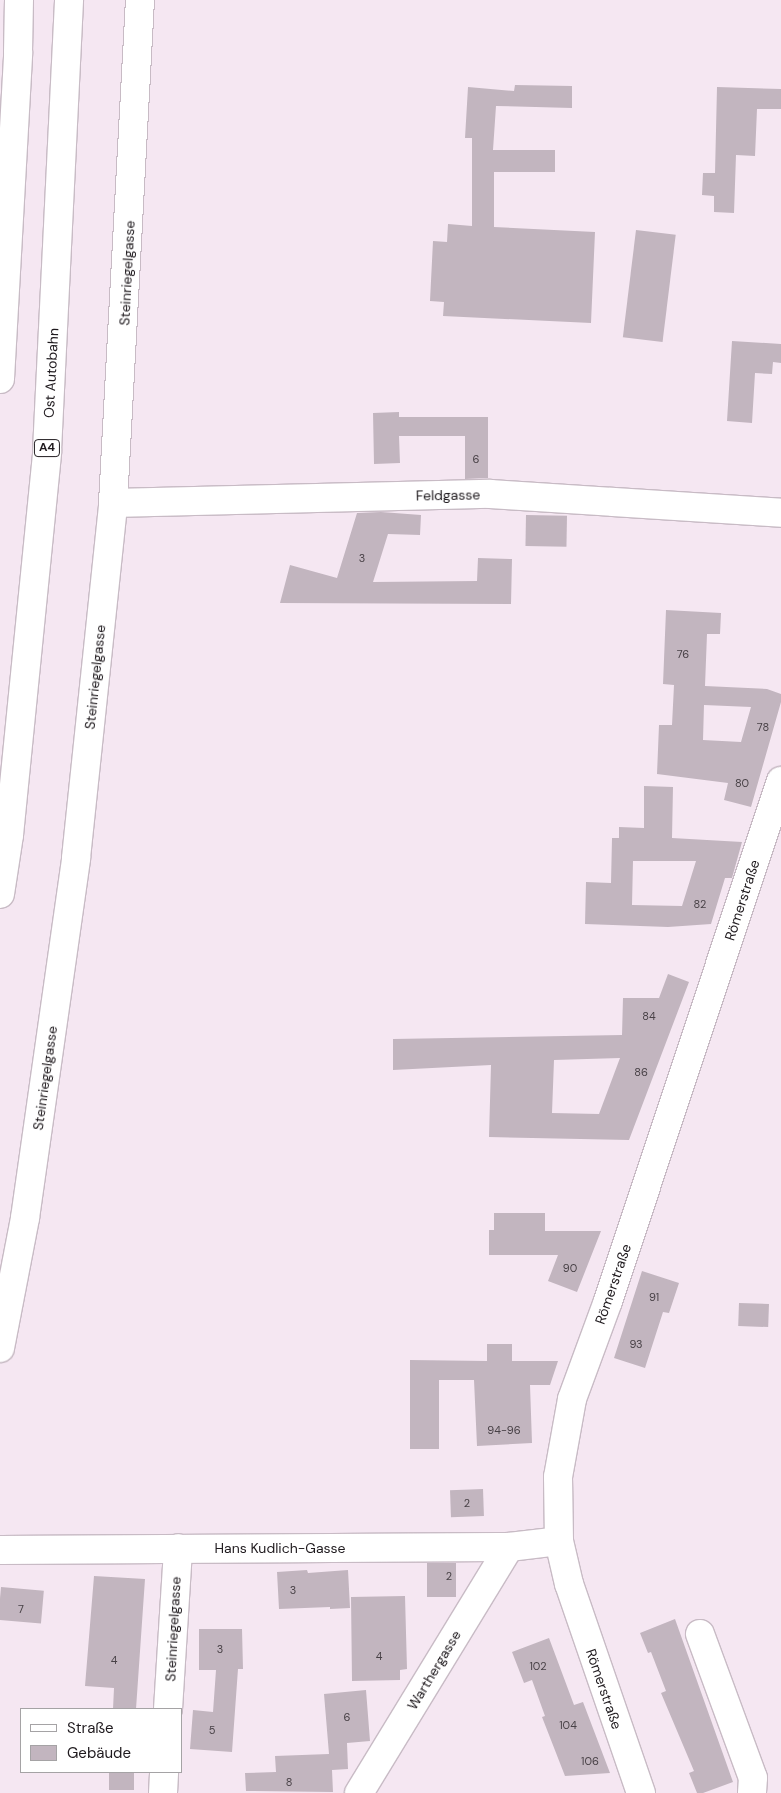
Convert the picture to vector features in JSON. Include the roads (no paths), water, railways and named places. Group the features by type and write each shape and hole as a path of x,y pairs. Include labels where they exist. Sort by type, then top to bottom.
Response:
{"main road":[{"path":"0,379 18,52 19,0"},
{"name":"Ost Autobahn","path":"0,894 9,835 47,451 68,0"},
{"name":"Steinriegelgasse","path":"0,1348 25,1218 76,858 114,503 140,0"},
{"name":"Feldgasse","path":"114,503 490,494 781,513"},
{"name":"Römerstraße","path":"641,1793 569,1584 559,1541 558,1477 572,1399 771,842 781,780"},
{"name":"Hans Kudlich-Gasse","path":"0,1550 509,1547 559,1541"},
{"name":"Warthergasse","path":"360,1793 509,1547"},
{"name":"Steinriegelgasse","path":"168,1708 178,1548"},
{"path":"700,1634 753,1778 752,1793"},
{"path":"163,1793 164,1773"}]}
